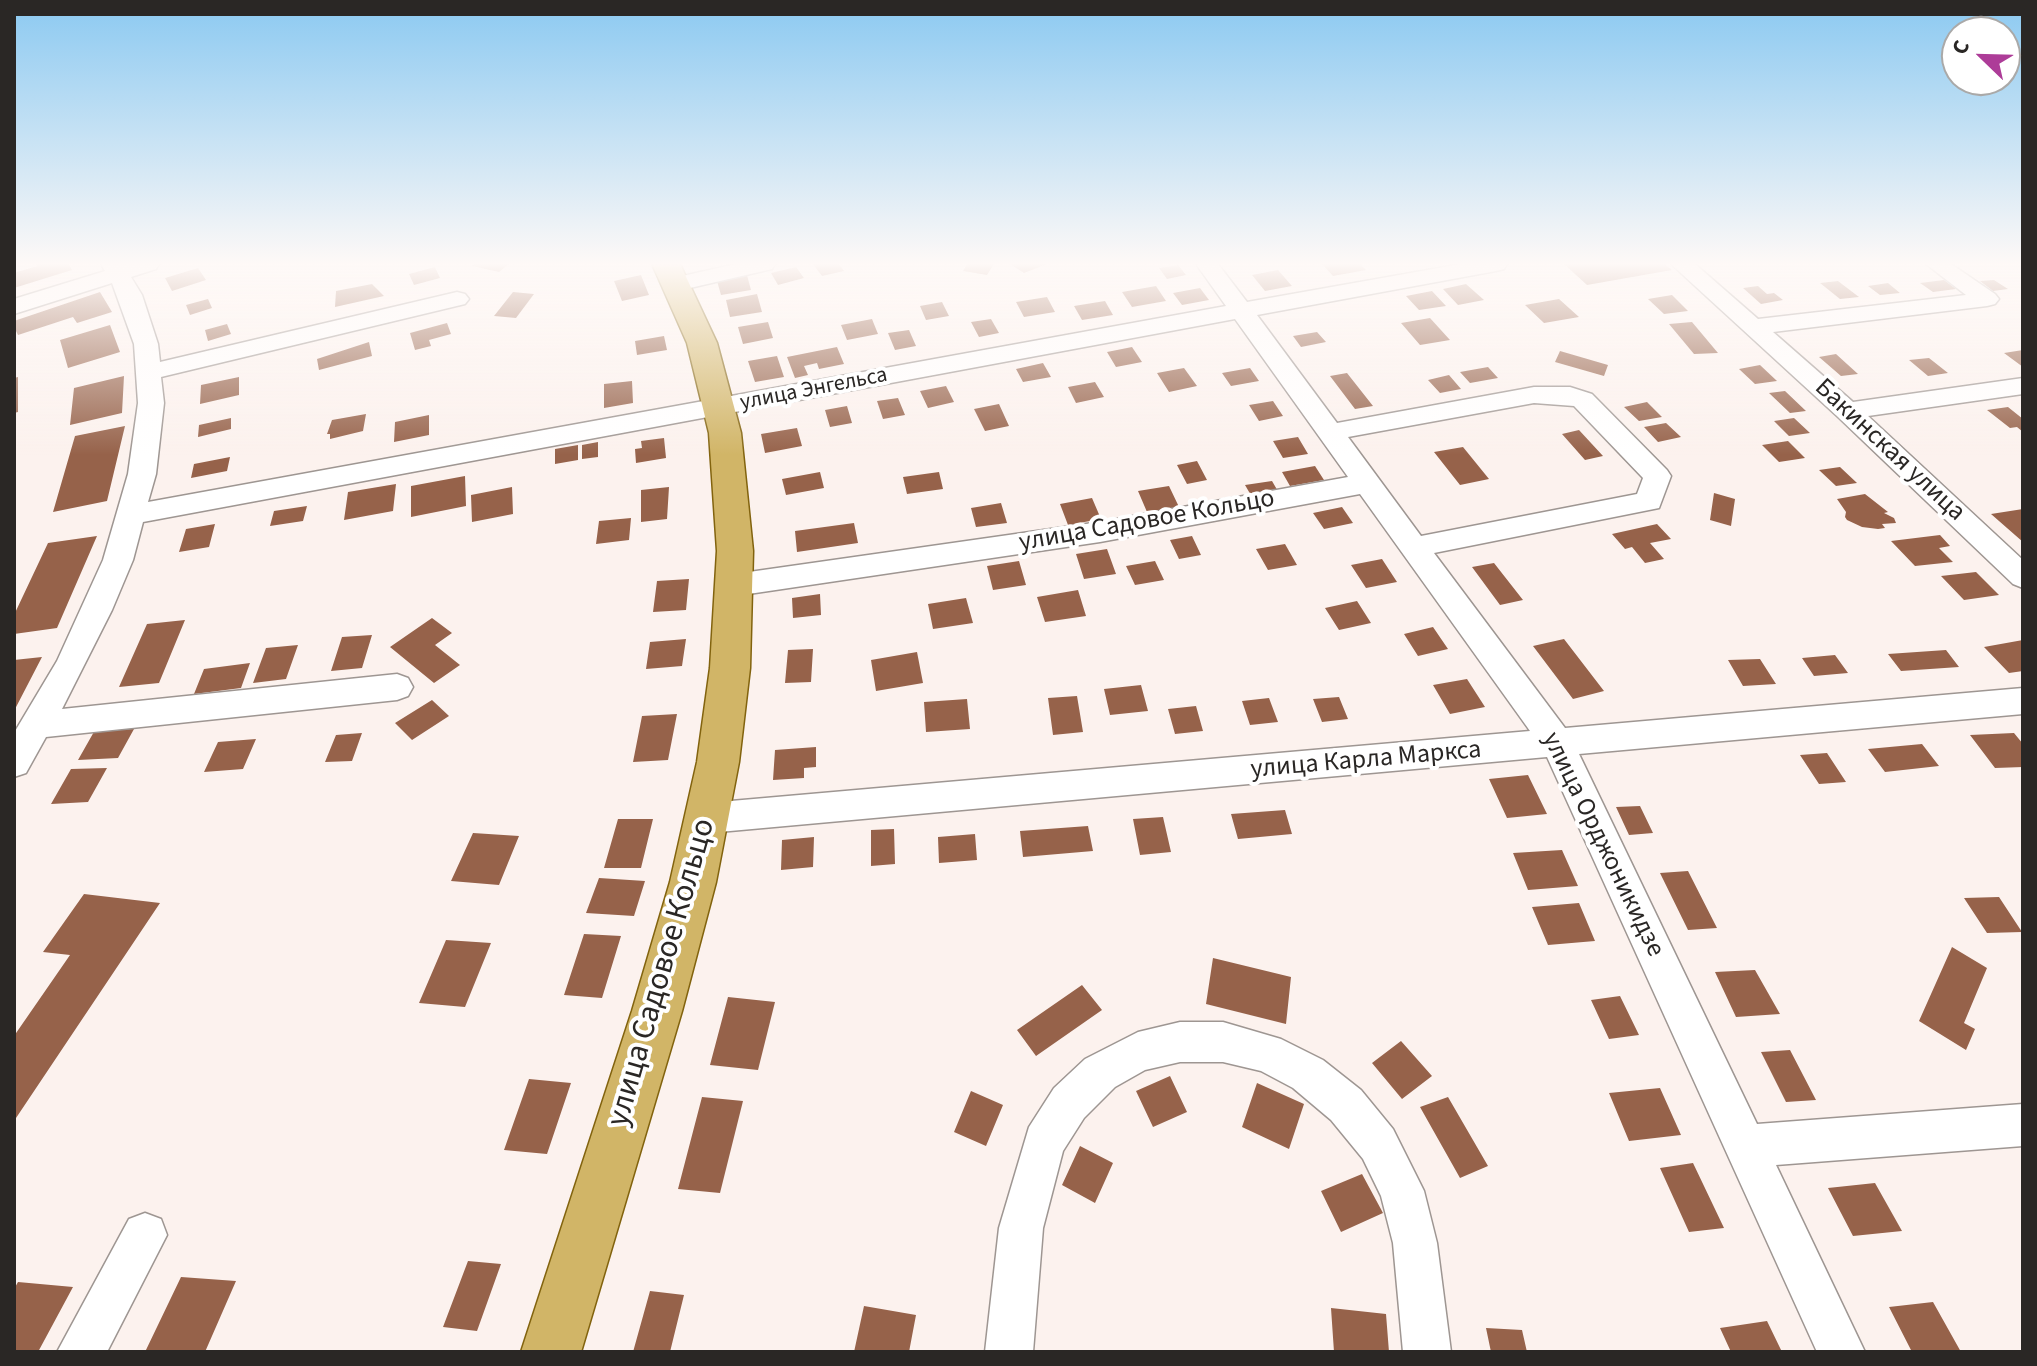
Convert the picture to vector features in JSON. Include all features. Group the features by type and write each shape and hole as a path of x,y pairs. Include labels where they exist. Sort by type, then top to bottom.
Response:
{"main road":[{"name":"улица Садовое Кольцо","path":"551,1352 657,1011 708,818 725,713 735,585 732,489 719,408 695,328"}],"street":[{"path":"14,763 97,610 133,514 148,437 149,372 141,328"},
{"path":"149,372 336,328"},
{"name":"улица Энгельса","path":"133,514 1146,328"},
{"name":"улица Орджоникидзе","path":"1253,328 1558,744 1841,1352"},
{"name":"Бакинская улица","path":"1755,328 2023,577"},
{"path":"1847,411 2023,386"},
{"path":"1331,432 1534,395 1570,395 1583,400 1657,476 1649,501 1414,547"},
{"name":"улица Садовое Кольцо","path":"735,585 1100,532 1368,483"},
{"path":"37,725 397,687"},
{"name":"улица Карла Маркса","path":"708,818 2023,701"},
{"path":"1009,1352 1021,1228 1044,1142 1069,1103 1100,1073 1138,1052 1180,1042 1223,1042 1267,1053 1308,1074 1346,1105 1378,1144 1402,1191 1415,1243 1427,1352"},
{"path":"1746,1146 2023,1125"},
{"path":"81,1352 145,1235"}],"building":[{"path":"14,328 40,328 18,335"},
{"path":"111,328 120,352 68,368 60,340"},
{"path":"228,328 231,334 208,341 205,330"},
{"path":"429,328 449,328 451,334 429,340 431,346 415,350 410,333"},
{"path":"738,328 770,328 773,338 743,344"},
{"path":"842,328 875,328 878,334 847,340"},
{"path":"974,328 996,328 999,333 979,337"},
{"path":"1405,328 1439,328 1450,340 1420,345"},
{"path":"1672,328 1697,328 1718,353 1694,354"},
{"path":"909,330 916,346 895,350 888,333"},
{"path":"1317,332 1326,342 1301,347 1293,336"},
{"path":"664,336 667,350 637,355 635,341"},
{"path":"369,342 372,356 319,370 317,359"},
{"path":"837,347 844,364 819,369 817,363 804,366 808,375 795,378 787,357"},
{"path":"1132,347 1142,362 1116,367 1107,352"},
{"path":"2023,350 2023,367 2004,353"},
{"path":"1560,351 1608,365 1604,376 1555,362"},
{"path":"1836,354 1858,374 1841,376 1819,357"},
{"path":"777,356 784,377 755,382 748,361"},
{"path":"1929,358 1948,373 1928,376 1909,360"},
{"path":"1043,363 1051,377 1023,382 1016,369"},
{"path":"1760,365 1777,381 1755,384 1739,369"},
{"path":"1488,367 1498,378 1470,383 1460,372"},
{"path":"1184,368 1197,386 1169,392 1157,373"},
{"path":"1250,368 1259,381 1231,386 1222,373"},
{"path":"1347,373 1373,406 1355,409 1330,376"},
{"path":"1449,375 1461,389 1440,393 1428,380"},
{"path":"124,376 122,413 70,425 74,388"},
{"path":"18,377 18,412 14,413 14,378"},
{"path":"239,377 239,395 200,404 201,385"},
{"path":"632,381 633,403 604,408 604,384"},
{"path":"1095,382 1104,397 1076,403 1068,387"},
{"path":"946,386 954,402 928,408 920,391"},
{"path":"1785,391 1806,411 1790,413 1769,393"},
{"path":"898,398 905,415 883,419 877,401"},
{"path":"1273,401 1283,416 1259,421 1249,405"},
{"path":"1647,402 1662,417 1639,421 1624,407"},
{"path":"999,404 1009,426 985,431 974,409"},
{"path":"847,406 852,423 830,427 825,410"},
{"path":"2008,407 2023,419 2023,432 2017,427 2010,428 1987,410"},
{"path":"366,414 363,431 330,439 330,434 327,434 332,420"},
{"path":"429,415 429,435 394,442 395,422"},
{"path":"231,418 231,429 198,437 199,425"},
{"path":"1794,418 1810,433 1789,436 1774,421"},
{"path":"1666,423 1681,437 1658,442 1644,427"},
{"path":"125,426 107,501 53,512 75,436"},
{"path":"797,428 802,446 765,453 761,434"},
{"path":"1579,430 1603,456 1585,460 1562,434"},
{"path":"1298,437 1308,454 1283,458 1273,441"},
{"path":"664,438 666,458 636,463 635,449 642,448 641,441"},
{"path":"1788,441 1805,458 1779,462 1762,445"},
{"path":"598,442 598,457 582,459 582,445"},
{"path":"578,445 578,460 555,464 555,449"},
{"path":"1463,447 1489,479 1460,485 1434,452"},
{"path":"230,457 227,471 191,478 194,464"},
{"path":"1197,461 1207,480 1187,484 1177,465"},
{"path":"1315,466 1324,480 1290,486 1282,472"},
{"path":"1840,467 1857,483 1836,486 1819,470"},
{"path":"820,472 824,488 786,495 782,479"},
{"path":"939,472 943,489 907,494 903,477"},
{"path":"465,476 466,506 411,517 411,486"},
{"path":"1272,481 1279,493 1252,497 1245,485"},
{"path":"396,484 393,511 344,520 348,492"},
{"path":"1169,486 1179,507 1147,512 1138,491"},
{"path":"512,487 513,514 472,522 471,495"},
{"path":"669,487 667,519 641,522 641,490"},
{"path":"1714,493 1735,499 1731,526 1710,520"},
{"path":"1865,494 1888,512 1884,513 1894,518 1896,523 1882,524 1885,528 1878,529 1862,527 1847,520 1846,512 1837,499"},
{"path":"1092,498 1101,519 1068,525 1060,504"},
{"path":"1001,503 1007,523 976,527 971,508"},
{"path":"307,506 303,521 270,526 274,511"},
{"path":"1342,507 1353,523 1324,529 1313,513"},
{"path":"2023,509 2023,542 1991,514"},
{"path":"631,518 629,540 596,544 599,521"},
{"path":"854,523 858,543 797,552 795,531"},
{"path":"215,524 209,547 179,552 186,529"},
{"path":"1657,524 1671,539 1650,543 1664,559 1645,563 1632,547 1625,549 1612,534"},
{"path":"1940,535 1950,546 1939,548 1953,562 1915,566 1891,541"},
{"path":"97,536 57,628 14,634 14,615 48,543"},
{"path":"1192,536 1201,555 1179,559 1170,540"},
{"path":"1285,544 1297,565 1268,570 1256,549"},
{"path":"1107,549 1116,574 1084,579 1076,554"},
{"path":"1382,559 1397,582 1366,588 1351,565"},
{"path":"1019,561 1026,585 993,590 987,566"},
{"path":"1155,561 1164,580 1135,585 1126,566"},
{"path":"1494,563 1523,600 1500,605 1472,567"},
{"path":"1976,572 1999,595 1964,600 1941,576"},
{"path":"689,579 686,610 653,612 657,581"},
{"path":"1078,590 1086,616 1045,622 1037,597"},
{"path":"820,594 821,615 793,618 792,598"},
{"path":"966,598 973,623 933,629 928,604"},
{"path":"1357,601 1371,623 1339,630 1325,608"},
{"path":"432,618 452,633 435,645 460,665 434,683 390,647"},
{"path":"185,620 159,683 119,687 147,624"},
{"path":"1433,627 1448,649 1418,656 1404,634"},
{"path":"372,635 362,668 331,671 342,637"},
{"path":"686,639 682,666 646,669 650,642"},
{"path":"1564,639 1604,691 1573,699 1533,646"},
{"path":"2023,640 2023,671 2009,673 1984,647"},
{"path":"298,645 286,679 253,683 266,648"},
{"path":"813,649 811,682 785,683 788,650"},
{"path":"1946,650 1959,667 1901,671 1888,654"},
{"path":"917,652 923,683 876,691 871,660"},
{"path":"1835,655 1848,673 1814,676 1802,658"},
{"path":"42,657 14,711 14,660"},
{"path":"1760,659 1776,684 1743,686 1728,660"},
{"path":"250,663 241,688 194,694 204,669"},
{"path":"1467,679 1485,707 1450,714 1433,685"},
{"path":"1141,685 1148,711 1110,715 1104,689"},
{"path":"1077,696 1083,732 1053,735 1048,698"},
{"path":"1339,697 1348,719 1322,722 1313,699"},
{"path":"1269,698 1278,722 1250,725 1242,701"},
{"path":"967,699 970,729 926,732 924,702"},
{"path":"432,700 449,716 412,740 395,723"},
{"path":"1196,706 1203,731 1175,734 1168,709"},
{"path":"677,714 668,760 633,762 642,716"},
{"path":"134,729 118,758 78,760 95,730"},
{"path":"362,733 352,761 325,762 336,735"},
{"path":"2014,733 2023,744 2023,767 1995,768 1970,735"},
{"path":"256,739 243,769 204,772 218,742"},
{"path":"1922,744 1939,766 1885,772 1868,749"},
{"path":"816,747 816,767 804,768 804,778 773,780 775,750"},
{"path":"1827,753 1846,782 1819,784 1800,755"},
{"path":"107,768 88,802 51,804 71,769"},
{"path":"1528,775 1547,814 1507,818 1489,779"},
{"path":"1640,806 1653,833 1629,835 1616,807"},
{"path":"1285,810 1292,834 1238,839 1231,814"},
{"path":"1163,817 1171,852 1140,855 1133,819"},
{"path":"618,819 653,819 641,868 604,868"},
{"path":"1088,826 1093,851 1023,857 1020,831"},
{"path":"894,829 895,864 871,866 871,830"},
{"path":"473,833 519,836 499,885 451,881"},
{"path":"975,834 977,860 939,863 938,837"},
{"path":"814,837 813,867 781,870 782,840"},
{"path":"1562,850 1578,886 1528,890 1513,853"},
{"path":"1688,871 1717,928 1688,930 1660,873"},
{"path":"599,878 645,881 634,916 586,913"},
{"path":"84,894 160,903 14,1121 14,1036 70,955 43,952"},
{"path":"1999,897 2022,932 1987,933 1964,898"},
{"path":"1579,903 1595,941 1548,945 1532,907"},
{"path":"584,934 621,936 602,998 564,995"},
{"path":"446,940 491,943 465,1007 419,1003"},
{"path":"1952,947 1987,968 1964,1023 1975,1029 1966,1050 1919,1021"},
{"path":"1213,958 1291,977 1286,1024 1206,1004"},
{"path":"1755,970 1780,1014 1736,1017 1715,972"},
{"path":"1082,985 1102,1010 1036,1056 1017,1030"},
{"path":"1620,996 1639,1035 1609,1039 1591,1000"},
{"path":"728,997 775,1002 758,1070 710,1065"},
{"path":"1401,1041 1432,1076 1402,1099 1372,1063"},
{"path":"1790,1050 1816,1100 1786,1102 1761,1052"},
{"path":"1170,1076 1187,1112 1153,1127 1136,1091"},
{"path":"529,1079 571,1083 547,1154 504,1150"},
{"path":"1257,1083 1304,1104 1289,1149 1242,1127"},
{"path":"1660,1088 1681,1135 1629,1141 1609,1093"},
{"path":"971,1091 1003,1105 986,1146 954,1132"},
{"path":"702,1097 743,1101 720,1193 678,1189"},
{"path":"1448,1097 1488,1166 1460,1178 1420,1107"},
{"path":"1080,1146 1113,1163 1095,1203 1062,1185"},
{"path":"1693,1163 1724,1228 1689,1232 1660,1168"},
{"path":"1362,1174 1383,1213 1341,1232 1321,1191"},
{"path":"1875,1183 1902,1231 1853,1236 1828,1188"},
{"path":"468,1261 501,1264 477,1331 443,1327"},
{"path":"181,1277 236,1281 205,1352 145,1352"},
{"path":"18,1282 73,1287 38,1352 14,1352 14,1289"},
{"path":"650,1291 684,1295 670,1352 633,1352"},
{"path":"1933,1302 1961,1352 1912,1352 1889,1307"},
{"path":"864,1306 916,1315 909,1352 854,1352"},
{"path":"1331,1308 1386,1314 1389,1352 1334,1352"},
{"path":"1767,1321 1782,1352 1731,1352 1720,1328"},
{"path":"1486,1328 1522,1330 1527,1352 1491,1352"}]}
